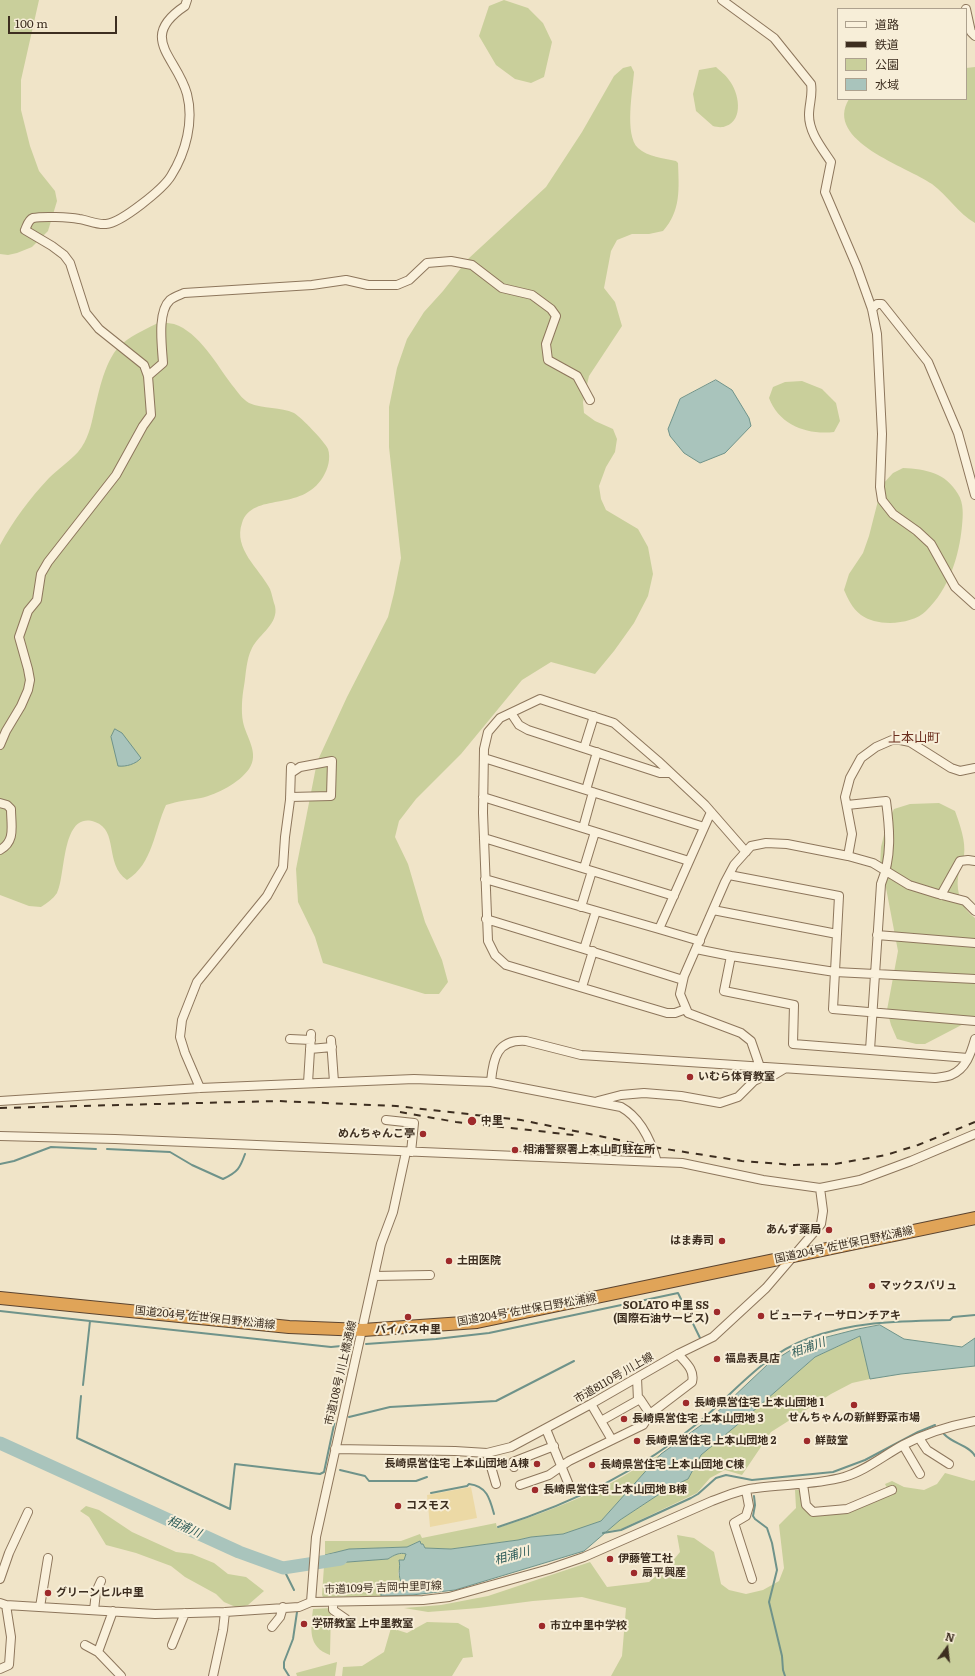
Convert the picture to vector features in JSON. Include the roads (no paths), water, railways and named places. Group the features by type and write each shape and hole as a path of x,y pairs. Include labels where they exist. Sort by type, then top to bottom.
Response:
{"highway":[{"name":"国道204号 佐世保日野松浦線","path":"0,1298 288,1327 363,1330 477,1322 975,1218"}],"street":[{"path":"0,744 28,690 30,680 19,637 28,611 37,600 41,574 48,562 116,475 143,426 151,415 148,376 144,365 99,330 86,313 70,263 64,255 25,230 33,218 60,217 79,219 98,224 108,224 139,206 171,176 187,140 190,115 187,94 182,80 169,61 162,39 166,22 172,15 185,6 187,0"},
{"path":"722,0 774,38 810,84 812,92 809,115 811,127 817,140 831,162 825,192 857,267 872,309 877,334 882,434 880,487 882,500 893,514 917,531 931,544 955,587 975,605"},
{"path":"967,14 971,32 975,36"},
{"path":"148,376 163,363 162,322 166,306 171,299 184,293 312,285 346,280 368,285 397,285 409,280 427,263 451,261 472,266 502,288 532,295 551,309 556,316 546,344 548,360 577,376 590,400"},
{"path":"872,309 877,304 882,304 928,362 958,433 975,495"},
{"path":"686,1009 674,1013 667,1013 506,965 495,955 488,941 486,919 483,797 484,749 488,732 500,718 540,699 614,723 711,812 746,852"},
{"path":"511,713 519,725 528,730 660,773 670,773"},
{"path":"584,748 594,716"},
{"path":"848,856 852,834 845,797 850,778 861,758 876,747 892,740 910,742 955,770 960,771 975,768"},
{"path":"582,828 597,752"},
{"path":"484,758 704,827"},
{"path":"200,1088 180,1037 182,1020 198,982 267,896 275,884 283,867 284,837 290,797 291,770 332,761 331,796 290,797"},
{"path":"483,797 689,861"},
{"path":"847,805 886,801 890,834 886,871 881,884 870,1050"},
{"path":"0,803 7,805 11,809 12,836 9,845 0,850"},
{"path":"659,929 711,812"},
{"path":"581,907 595,832"},
{"path":"484,838 674,896"},
{"path":"760,1067 751,1041 741,1033 688,1013 680,994 683,980 729,875 734,865 751,846 787,844 848,856 873,863 909,884 965,901 975,910"},
{"path":"942,895 960,861 975,861"},
{"path":"729,875 839,896 833,1009 975,1020"},
{"path":"486,880 659,929 698,945 731,956 835,972 975,979"},
{"path":"713,910 837,934"},
{"path":"584,948 596,911"},
{"path":"486,919 584,948 683,980"},
{"path":"878,935 975,943"},
{"path":"582,987 593,951"},
{"path":"731,956 724,991 794,1005 793,1044 968,1058"},
{"path":"290,1039 311,1037 308,1083"},
{"path":"491,1082 493,1063 500,1048 508,1043 518,1040 581,1055 935,1078 951,1075 963,1067 975,1039"},
{"path":"310,1049 332,1044 334,1082"},
{"path":"598,1102 620,1095 644,1093 681,1096 720,1103 738,1097 754,1081 774,1075 784,1069"},
{"path":"0,1101 200,1088 308,1083 414,1079 491,1082 621,1107 630,1112 644,1130 653,1147 657,1162"},
{"name":"市道108号 川上橋通線","path":"311,1602 316,1537 381,1244 392,1212 409,1152 414,1122 386,1120"},
{"path":"0,1136 115,1139 682,1163 763,1180 820,1188 860,1180 911,1161 975,1134"},
{"name":"市道8110号 川上線","path":"335,1449 455,1450 487,1453 511,1447 546,1429 678,1354 713,1337 766,1288 821,1224 823,1211 820,1188"},
{"path":"374,1276 430,1275"},
{"path":"520,1485 550,1475 569,1461 643,1425 650,1414 692,1382 692,1371 678,1354"},
{"path":"637,1378 638,1400"},
{"path":"638,1400 640,1399 650,1414"},
{"path":"601,1421 638,1400"},
{"path":"591,1404 612,1440"},
{"name":"市道109号 吉岡中里町線","path":"3,1604 113,1610 155,1614 225,1612 299,1607 311,1602 423,1600 449,1597 549,1569 584,1557 712,1501 746,1490 803,1484 844,1477 858,1472 903,1445 933,1431 975,1421"},
{"path":"546,1429 571,1490"},
{"path":"919,1438 927,1450 949,1464"},
{"path":"903,1445 920,1474"},
{"path":"514,1467 513,1462 554,1446"},
{"path":"511,1447 516,1455 522,1459"},
{"path":"487,1453 496,1484"},
{"path":"803,1484 806,1505 813,1512 847,1509 887,1490"},
{"path":"746,1490 749,1506 746,1516 734,1524 752,1579"},
{"path":"0,1578 8,1553 28,1512"},
{"path":"40,1607 48,1558"},
{"path":"94,1610 96,1592 101,1581"},
{"path":"333,1602 333,1610 346,1619"},
{"path":"0,1669 9,1665 11,1637 3,1604"},
{"path":"272,1628 280,1617 283,1607"},
{"path":"98,1652 113,1610"},
{"path":"213,1676 223,1630 225,1612"},
{"path":"172,1645 184,1613"},
{"path":"85,1645 98,1652 121,1676"}],"water":[{"path":"716,380 732,390 749,418 751,426 725,453 700,463 684,453 670,436 668,429 680,399"},
{"path":"115,729 122,733 141,758 136,762 118,766 111,737"},
{"path":"880,1325 904,1339 962,1347 975,1338 975,1366 870,1379 860,1336 815,1357 701,1455 688,1479 667,1489 620,1520 584,1551 455,1590 412,1595 381,1596 381,1589 394,1586 401,1582 399,1575 399,1560 404,1560 406,1554 397,1554 388,1559 335,1563 324,1566 325,1555 349,1549 407,1547 420,1541 425,1548 451,1549 531,1537 563,1534 601,1521 661,1454 711,1418 767,1365 794,1348 819,1339"}],"waterway":[{"path":"0,1164 14,1161 51,1147 96,1149"},
{"path":"107,1149 170,1152 192,1165 223,1179 238,1169 245,1154"},
{"path":"366,1344 436,1339 489,1333 678,1293 701,1340"},
{"path":"0,1311 90,1321"},
{"path":"498,1527 577,1497 603,1485 652,1457 698,1423 762,1365 791,1346 824,1333 860,1325 950,1320 953,1317 975,1315"},
{"path":"83,1385 90,1321 331,1347 352,1345"},
{"path":"349,1417 390,1407 496,1401 574,1361"},
{"path":"81,1396 77,1438 230,1509 235,1464 320,1474 324,1472 335,1420"},
{"path":"603,1533 621,1530 691,1498 698,1494 716,1478 726,1475 752,1480 833,1472 865,1460 918,1432 935,1425"},
{"path":"944,1434 969,1449 975,1456"},
{"name":"相浦川","path":"0,1443 239,1552 283,1568 341,1559"},
{"path":"340,1470 365,1476 369,1481 416,1481 427,1477"},
{"path":"431,1493 467,1486 469,1484 475,1485 480,1487 487,1494 494,1514"},
{"path":"754,1496 755,1505 753,1516 767,1528 772,1543 777,1570 769,1602 782,1656 785,1676"},
{"path":"283,1568 294,1590"},
{"path":"289,1676 284,1668 284,1662 293,1639 297,1612"}],"railway":[{"path":"0,1108 278,1101 396,1106 521,1120 653,1147 742,1161 794,1165 835,1164 886,1155 918,1145 975,1122"},
{"path":"400,1112 456,1122 574,1135"}],"place":[{"name":"いむら体育教室","path":"690,1077"},
{"name":"中里","path":"472,1121"},
{"name":"めんちゃんこ亭","path":"423,1134"},
{"name":"相浦警察署上本山町駐在所","path":"515,1150"},
{"name":"あんず薬局","path":"829,1230"},
{"name":"はま寿司","path":"722,1241"},
{"name":"土田医院","path":"449,1261"},
{"name":"マックスバリュ","path":"872,1286"},
{"name":"SOLATO 中里 SS (国際石油サービス)","path":"717,1312"},
{"name":"ビューティーサロンチアキ","path":"761,1316"},
{"name":"バイパス中里","path":"408,1317"},
{"name":"福島表具店","path":"717,1359"},
{"name":"長崎県営住宅 上本山団地 1","path":"686,1403"},
{"name":"せんちゃんの新鮮野菜市場","path":"854,1405"},
{"name":"長崎県営住宅 上本山団地 3","path":"624,1419"},
{"name":"長崎県営住宅 上本山団地 2","path":"637,1441"},
{"name":"鮮鼓堂","path":"807,1441"},
{"name":"長崎県営住宅 上本山団地 A棟","path":"537,1464"},
{"name":"長崎県営住宅 上本山団地 C棟","path":"592,1465"},
{"name":"長崎県営住宅 上本山団地 B棟","path":"535,1490"},
{"name":"コスモス","path":"398,1506"},
{"name":"伊藤管工社","path":"610,1559"},
{"name":"扇平興産","path":"634,1573"},
{"name":"グリーンヒル中里","path":"48,1593"},
{"name":"学研教室 上中里教室","path":"304,1624"},
{"name":"市立中里中学校","path":"542,1626"}],"district":[{"name":"上本山町","path":"914,738"}]}
